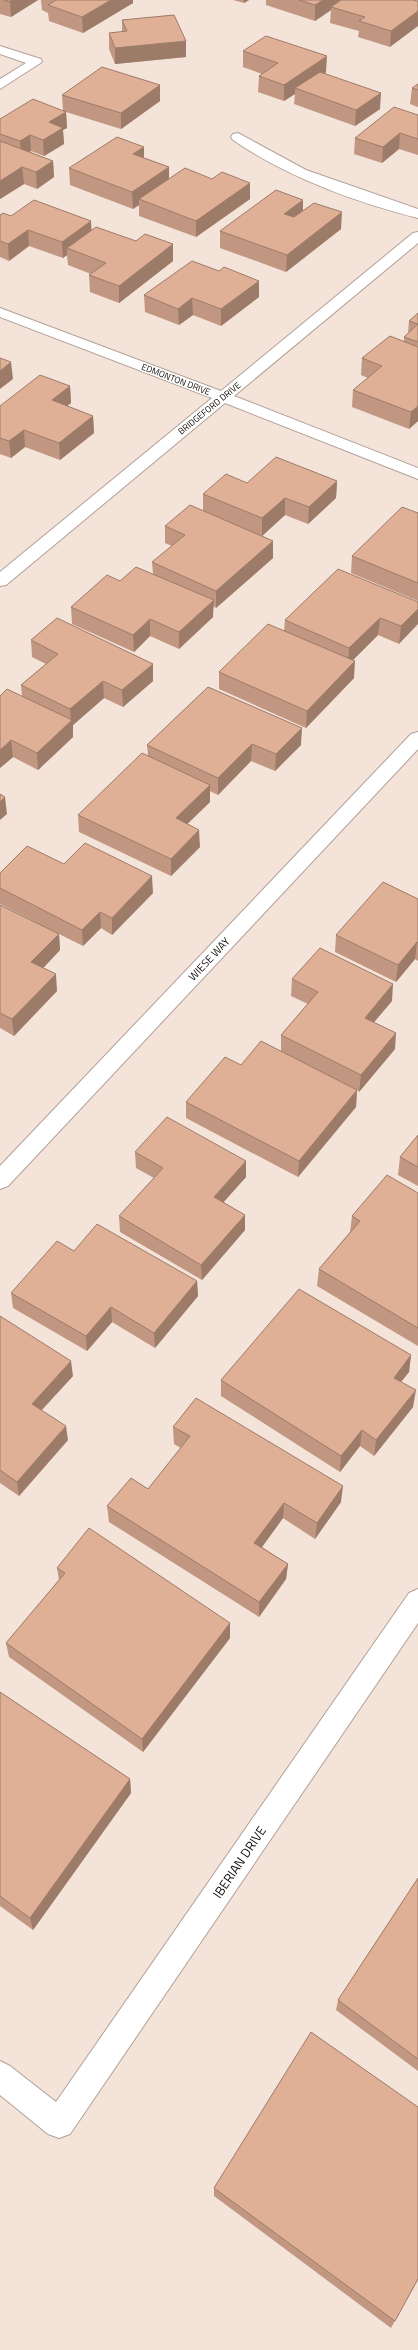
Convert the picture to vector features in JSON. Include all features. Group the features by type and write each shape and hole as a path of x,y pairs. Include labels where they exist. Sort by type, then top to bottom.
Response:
{"street":[{"path":"0,50 36,62 0,85"},
{"path":"238,137 274,162 314,179 418,214"},
{"name":"BRIDGEFORD DRIVE","path":"0,580 418,236"},
{"name":"EDMONTON DRIVE","path":"0,312 223,397 418,474"},
{"name":"WIESE WAY","path":"0,1180 418,738"},
{"name":"IBERIAN DRIVE","path":"0,2076 59,2123 418,1601"}],"building":[{"path":"56,0 111,0 82,17 48,5"},
{"path":"299,0 323,0 315,5"},
{"path":"341,0 413,0 418,1 418,11 391,31 359,21 365,17 331,7"},
{"path":"174,15 186,41 115,48 109,33 127,31 122,20"},
{"path":"266,36 327,56 284,85 259,76 278,63 243,51"},
{"path":"102,67 160,85 121,113 62,95"},
{"path":"320,72 381,93 356,110 295,88"},
{"path":"418,84 418,90 412,88"},
{"path":"33,99 66,112 49,122 63,128 43,140 30,135 20,141 0,134 0,119"},
{"path":"394,107 418,115 418,139 400,133 383,147 355,138"},
{"path":"117,137 144,147 133,154 169,167 132,192 69,168"},
{"path":"0,141 53,161 36,172 22,167 0,181"},
{"path":"185,168 212,179 222,172 250,183 196,221 139,199"},
{"path":"276,190 303,200 284,214 294,217 314,203 342,212 287,255 220,231"},
{"path":"34,200 91,221 62,242 28,230 8,244 0,241 0,215 3,213 11,216"},
{"path":"96,227 136,241 145,234 173,244 119,286 89,275 106,263 67,248"},
{"path":"192,261 219,271 224,267 259,281 221,309 192,298 178,309 144,295"},
{"path":"418,313 418,324 409,321"},
{"path":"418,324 418,342 404,337"},
{"path":"390,336 418,347 418,406 411,412 353,390 382,366 362,358"},
{"path":"0,358 11,362 0,371"},
{"path":"40,375 70,386 52,400 93,416 59,443 24,430 9,441 0,438 0,406"},
{"path":"276,457 337,481 309,507 285,498 262,518 203,494 226,474 247,483"},
{"path":"190,505 273,541 216,591 152,562 185,535 165,526"},
{"path":"402,507 418,513 418,583 352,556"},
{"path":"136,567 214,600 179,632 150,619 133,635 71,607 107,575 120,581"},
{"path":"338,569 418,602 418,609 401,626 380,618 349,648 285,620"},
{"path":"57,618 153,664 122,690 103,681 70,709 21,685 58,654 31,640"},
{"path":"268,624 355,661 307,711 219,672"},
{"path":"208,687 302,728 276,754 252,744 218,778 147,745"},
{"path":"7,689 72,720 37,753 11,740 0,750 0,696"},
{"path":"142,753 210,785 176,818 199,830 171,859 78,815"},
{"path":"0,794 5,797 0,802"},
{"path":"85,843 152,876 112,918 100,912 82,930 0,888 0,873 27,846 64,864"},
{"path":"383,882 418,899 418,943 417,942 398,965 336,935"},
{"path":"0,905 59,934 31,962 56,974 12,1019 0,1013"},
{"path":"320,948 393,984 365,1018 396,1033 361,1075 281,1035 318,992 292,979"},
{"path":"261,1041 357,1090 299,1161 186,1102 225,1057 241,1065"},
{"path":"167,1117 246,1161 214,1197 245,1215 201,1265 119,1216 163,1168 135,1152"},
{"path":"418,1135 418,1167 400,1157"},
{"path":"387,1175 418,1193 418,1328 319,1269 360,1221 352,1216"},
{"path":"97,1224 197,1281 154,1333 111,1307 86,1336 11,1293 57,1241 74,1251"},
{"path":"299,1289 411,1355 394,1378 416,1390 376,1440 362,1430 341,1456 221,1380"},
{"path":"0,1316 71,1361 32,1404 66,1426 17,1482 0,1470"},
{"path":"196,1398 343,1486 317,1523 284,1503 254,1543 288,1564 259,1602 107,1506 131,1478 148,1489 190,1436 173,1427"},
{"path":"89,1528 230,1623 142,1739 6,1643 65,1573 57,1568"},
{"path":"0,1692 130,1779 30,1918 0,1896"},
{"path":"418,1878 418,2059 338,2000"},
{"path":"311,2032 418,2107 418,2279 395,2321 214,2188"}]}
